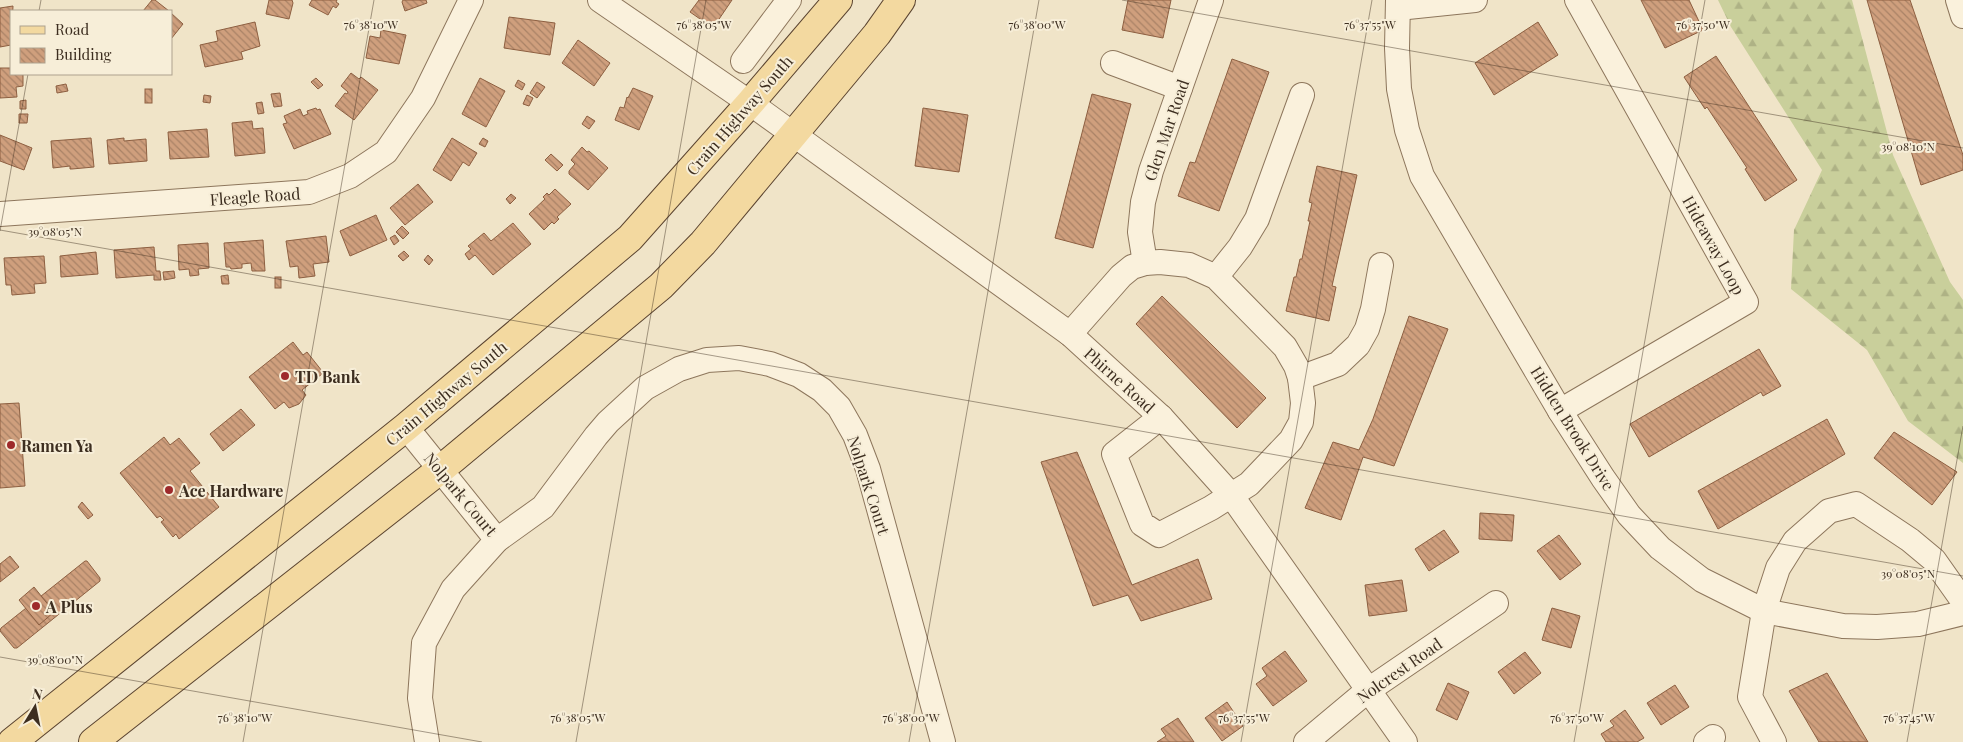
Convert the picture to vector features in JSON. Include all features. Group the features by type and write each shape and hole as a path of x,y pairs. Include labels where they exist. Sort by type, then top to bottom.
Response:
{"main road":[{"name":"Crain Highway South","path":"25,738 406,427 630,238 838,0"},
{"path":"93,742 441,469 661,286 703,243 877,34 901,0"}],"street":[{"name":"Fleagle Road","path":"0,214 309,192 350,176 386,152 423,98 470,0"},
{"name":"Phirne Road","path":"600,0 750,102 1070,334 1161,417 1231,495 1405,742"},
{"path":"743,61 790,0"},
{"name":"Glen Mar Road","path":"1145,263 1140,232 1142,202 1151,171 1211,0"},
{"path":"1398,4 1474,0"},
{"name":"Hideaway Loop","path":"1560,411 1746,302 1577,0"},
{"path":"1958,0 1963,16"},
{"name":"Hidden Brook Drive","path":"1398,4 1399,89 1407,130 1422,176 1560,411 1629,515 1660,548 1702,580 1764,611 1843,626 1877,627 1918,624 1963,612"},
{"path":"1113,63 1180,88"},
{"path":"1216,277 1240,247 1257,219 1302,95"},
{"path":"1070,334 1121,276 1132,268 1145,263 1160,262 1188,265 1216,277 1285,347 1296,366 1300,378 1303,404 1301,422 1291,440 1248,484 1211,508 1158,535 1142,524 1114,454 1161,417"},
{"path":"1300,378 1338,364 1358,345 1367,330 1381,265"},
{"name":"Nolpark Court","path":"406,427 496,540 543,507 608,422 646,388 679,369 707,360 738,358 770,364 799,375 822,390 839,407 855,435 868,470 943,742"},
{"path":"1774,742 1750,697 1764,611 1778,568 1796,541 1830,511 1856,504 1910,540 1934,560 1963,601"},
{"path":"427,742 420,698 424,643 453,589 496,540"},
{"name":"Nolcrest Road","path":"1306,742 1367,690 1496,603"}],"green space":[{"path":"1718,0 1852,0 1893,155 1950,282 1963,300 1963,463 1908,421 1867,350 1791,289 1794,230 1822,170 1731,27"}],"building":[{"path":"152,0 155,0 168,10 144,10"},
{"path":"269,0 292,0 289,19 266,14"},
{"path":"312,0 337,0 336,2 339,4 336,8 333,6 328,15 309,5"},
{"path":"403,0 426,0 427,3 405,11"},
{"path":"699,0 732,0 713,28 690,12"},
{"path":"1128,0 1171,0 1163,38 1122,30"},
{"path":"1641,0 1689,0 1703,30 1665,48"},
{"path":"1867,0 1910,0 1963,155 1963,170 1921,185"},
{"path":"13,6 13,10 10,10 10,45 0,47 0,8"},
{"path":"172,14 183,24 172,38"},
{"path":"509,17 555,23 550,55 504,48"},
{"path":"255,22 260,46 241,52 243,59 205,67 200,45 218,41 216,31"},
{"path":"1538,22 1558,55 1494,95 1475,63"},
{"path":"381,30 406,35 399,64 366,58 370,36 380,38"},
{"path":"578,40 610,63 594,86 562,63"},
{"path":"1716,56 1797,180 1765,201 1745,169 1747,168 1707,107 1705,109 1684,77"},
{"path":"1232,59 1269,72 1219,211 1178,196 1190,162 1195,163"},
{"path":"0,68 10,68 10,75 23,75 23,86 16,87 17,97 0,98"},
{"path":"351,73 359,79 361,77 378,90 354,120 335,106 345,93 347,94 348,92 341,86"},
{"path":"316,78 323,85 318,89 311,82"},
{"path":"480,78 505,91 486,127 462,114"},
{"path":"518,80 525,84 522,90 515,86"},
{"path":"537,82 545,87 537,98 530,93"},
{"path":"66,84 68,91 57,93 56,86"},
{"path":"633,88 653,96 639,130 615,120 620,107 624,108 627,97"},
{"path":"145,89 152,89 152,103 145,103"},
{"path":"280,93 282,106 274,107 271,94"},
{"path":"1092,94 1131,104 1093,248 1055,238"},
{"path":"204,95 211,96 210,103 203,102"},
{"path":"527,95 533,98 529,106 523,104"},
{"path":"26,100 26,109 20,109 20,101"},
{"path":"262,102 264,113 258,114 256,103"},
{"path":"316,108 317,110 320,109 331,134 294,149 283,124 287,123 284,116 300,109 303,116 308,114 307,111"},
{"path":"923,108 968,115 959,172 915,166"},
{"path":"19,114 28,114 27,123 19,123"},
{"path":"587,116 595,121 589,129 582,124"},
{"path":"252,121 253,129 263,128 265,153 235,156 232,123"},
{"path":"207,129 209,157 170,159 168,132"},
{"path":"0,135 32,148 24,170 0,161"},
{"path":"91,138 94,167 70,169 70,166 53,168 51,141"},
{"path":"124,138 124,141 146,139 147,161 109,164 107,140"},
{"path":"452,138 477,153 469,166 463,162 451,181 433,170"},
{"path":"483,138 488,141 485,147 479,144"},
{"path":"582,147 608,168 588,190 569,174 569,171 575,164 571,160"},
{"path":"551,154 563,165 557,171 545,160"},
{"path":"1317,166 1357,175 1332,286 1336,287 1329,321 1286,311 1294,277 1296,277 1300,259 1302,259 1310,221 1308,221 1312,203 1309,202"},
{"path":"418,184 433,202 405,225 390,208"},
{"path":"555,189 571,204 557,217 559,219 554,224 552,222 544,230 529,214 545,199 543,197 547,193 549,195"},
{"path":"511,194 516,198 510,204 506,199"},
{"path":"376,215 387,240 350,256 340,231"},
{"path":"513,223 531,244 493,275 475,255 469,260 465,254 471,249 468,246 484,233 491,241"},
{"path":"402,226 409,233 403,239 396,232"},
{"path":"395,235 399,241 394,245 390,238"},
{"path":"326,236 329,262 313,264 315,276 299,278 298,266 290,267 286,241"},
{"path":"263,240 265,271 252,271 251,263 242,264 242,268 231,269 226,267 224,243"},
{"path":"208,243 209,268 198,269 199,275 190,276 189,269 179,270 178,245"},
{"path":"154,247 156,271 160,271 161,280 154,280 154,275 116,278 114,250"},
{"path":"404,251 409,256 403,261 398,256"},
{"path":"96,252 98,274 61,277 60,256"},
{"path":"428,255 433,260 429,265 424,260"},
{"path":"44,256 46,283 34,284 35,293 12,295 11,285 6,285 4,258"},
{"path":"174,271 175,278 164,280 163,272"},
{"path":"228,275 229,284 222,284 221,276"},
{"path":"275,277 281,277 281,288 275,288"},
{"path":"1162,296 1266,398 1237,428 1136,324"},
{"path":"1409,316 1448,329 1394,466 1363,457 1341,520 1305,508 1333,442 1359,450 1373,419"},
{"name":"TD Bank","path":"293,342 303,355 307,352 322,371 320,372 322,374 302,390 306,395 299,404 289,408 284,402 275,409 249,377"},
{"path":"1759,349 1781,386 1763,396 1761,392 1649,457 1630,424"},
{"name":"Ramen Ya","path":"19,403 25,486 0,488 0,404"},
{"path":"241,409 255,425 223,451 210,434"},
{"path":"1827,419 1845,454 1718,529 1698,491"},
{"path":"1894,432 1957,472 1932,505 1874,458"},
{"name":"Ace Hardware","path":"164,437 170,445 179,438 200,463 190,471 219,507 179,539 176,534 173,537 161,522 164,520 160,516 157,518 120,473"},
{"path":"1077,452 1132,585 1198,559 1212,599 1141,621 1128,595 1093,606 1041,462"},
{"path":"82,502 93,515 88,519 78,507"},
{"path":"1480,513 1514,515 1512,541 1479,539"},
{"path":"1444,530 1459,552 1429,571 1415,549"},
{"path":"1559,535 1581,564 1560,580 1537,551"},
{"path":"10,556 19,567 0,582 0,564"},
{"path":"85,561 100,578 100,581 17,648 14,648 0,631 1,628"},
{"path":"1402,580 1407,611 1369,616 1365,585"},
{"name":"A Plus","path":"34,587 54,612 39,625 19,600"},
{"path":"1552,608 1580,616 1571,648 1542,640"},
{"path":"1285,651 1307,681 1273,706 1256,684 1267,676 1262,668"},
{"path":"1525,652 1541,673 1514,694 1498,672"},
{"path":"1827,673 1868,742 1819,742 1789,691"},
{"path":"1448,683 1469,692 1457,720 1436,710"},
{"path":"1675,685 1689,707 1661,725 1647,703"},
{"path":"1227,702 1243,726 1222,741 1205,718"},
{"path":"1625,710 1644,738 1637,742 1606,742 1601,734 1614,726 1610,721"},
{"path":"1178,718 1194,742 1157,742 1166,736 1161,729"}],"place":[{"name":"TD Bank","path":"285,376"},
{"name":"Ramen Ya","path":"11,445"},
{"name":"Ace Hardware","path":"169,490"},
{"name":"A Plus","path":"36,606"}]}
